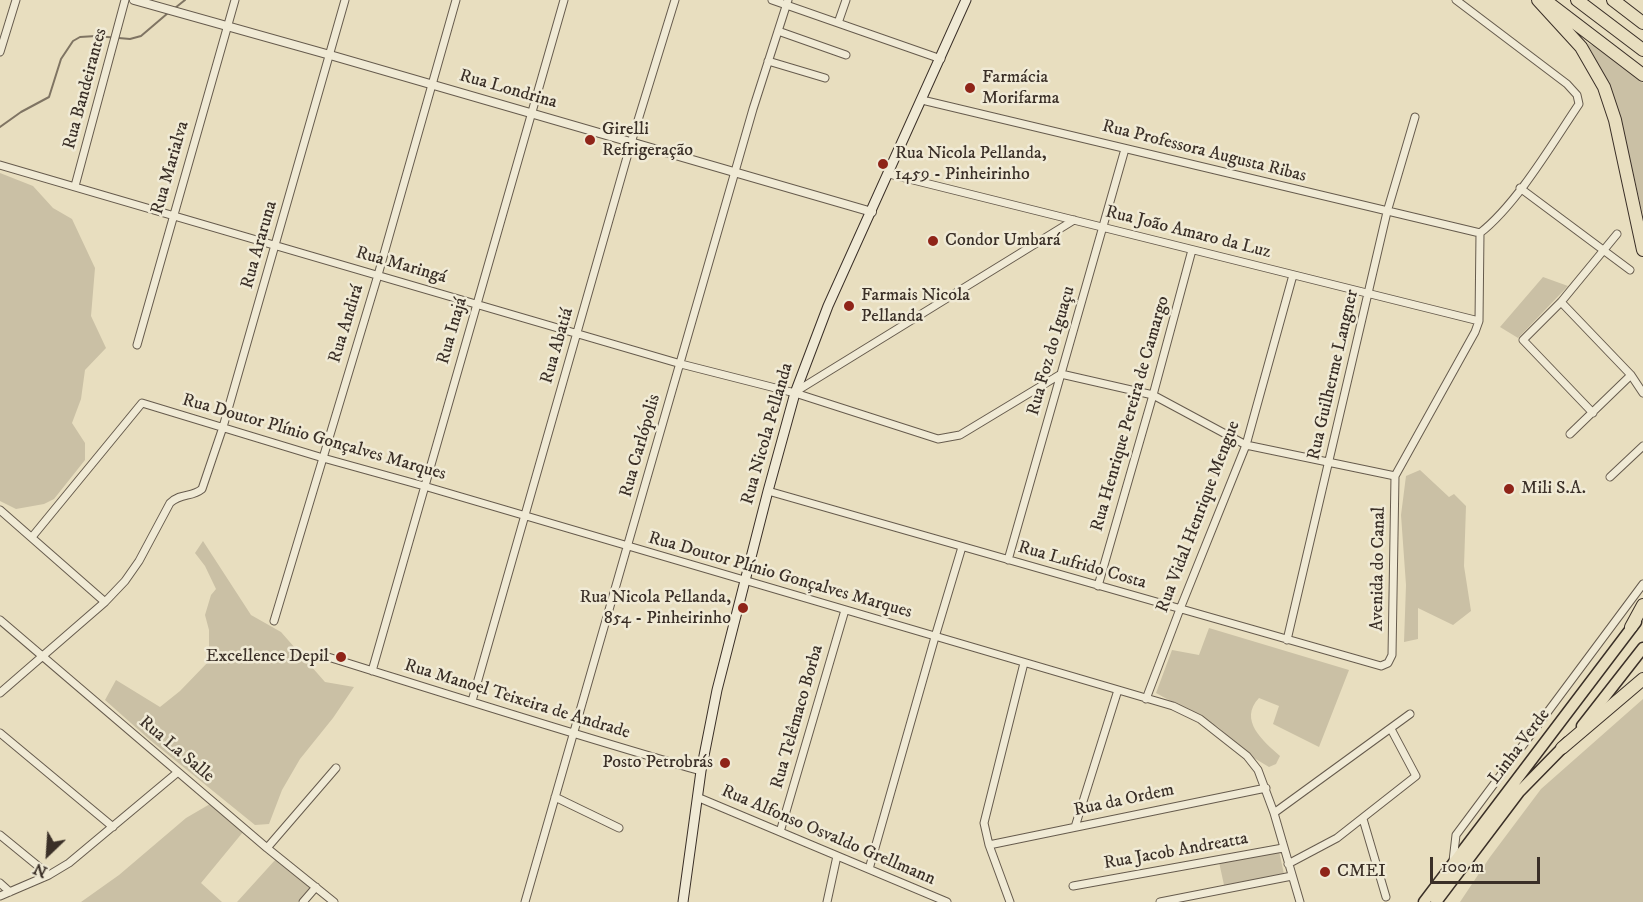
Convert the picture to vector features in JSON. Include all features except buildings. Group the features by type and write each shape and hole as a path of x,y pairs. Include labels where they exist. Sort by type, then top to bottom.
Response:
{"highway":[{"path":"1538,0 1581,47 1604,87 1615,120 1643,250"},
{"path":"1544,0 1643,75"},
{"path":"1577,0 1643,50"},
{"path":"1618,4 1643,21"},
{"path":"1631,627 1643,605"},
{"name":"Linha Verde","path":"1424,902 1643,612"},
{"name":"Linha Verde","path":"1436,902 1519,792 1597,708 1643,648"},
{"path":"1562,748 1643,679"}],"main road":[{"name":"Rua Nicola Pellanda","path":"683,902 701,771 717,690 795,393 828,306 966,0"}],"street":[{"path":"0,52 16,0"},
{"name":"Rua Bandeirantes","path":"75,186 125,0"},
{"name":"Rua Londrina","path":"135,0 872,212"},
{"name":"Rua Marialva","path":"137,345 235,0"},
{"name":"Rua Araruna","path":"105,602 125,581 170,503 177,496 196,494 202,489 223,427 345,0"},
{"name":"Rua Andirá","path":"274,621 378,275 430,84 456,0"},
{"name":"Rua Inajá","path":"372,671 564,0"},
{"name":"Rua Abatiá","path":"472,701 631,143 675,0"},
{"path":"772,0 787,3 941,59"},
{"path":"838,23 846,0"},
{"path":"1061,374 1153,395 1246,445 1395,476 1479,321 1479,233 1492,223 1520,188 1579,104 1577,95 1567,84 1456,0"},
{"name":"Rua Carlópolis","path":"525,902 734,173 787,3"},
{"path":"778,31 846,55"},
{"path":"768,61 825,78"},
{"name":"Rua Professora Augusta Ribas","path":"922,100 1479,233"},
{"name":"Rua Guilherme Langner","path":"1287,640 1387,212 1415,117"},
{"name":"Rua Foz do Iguaçu","path":"1008,560 1125,149"},
{"name":"Rua Maringá","path":"0,165 681,364 795,393 939,439 960,435 1061,374"},
{"name":"Rua João Amaro da Luz","path":"889,174 1479,321"},
{"path":"1520,188 1630,270"},
{"path":"795,393 1074,220"},
{"path":"1593,413 1523,340 1561,302 1617,234"},
{"name":"Rua Henrique Pereira de Camargo","path":"1098,586 1192,250"},
{"name":"Rua Vidal Henrique Mengue","path":"1146,699 1246,445 1293,275"},
{"path":"1561,302 1631,375 1643,393"},
{"path":"1570,434 1631,375"},
{"name":"Rua Doutor Plínio Gonçalves Marques","path":"32,537 142,403 323,459 424,486 1173,706 1200,719 1215,730 1247,756 1258,770 1274,813 1300,902"},
{"path":"1610,477 1643,446"},
{"name":"Avenida do Canal","path":"1388,663 1392,655 1395,476"},
{"name":"Rua Lufrido Costa","path":"768,491 1287,640 1381,666 1388,663"},
{"path":"0,510 105,602 0,693"},
{"path":"869,869 962,547"},
{"path":"1453,864 1456,835 1643,584"},
{"name":"Rua Telêmaco Borba","path":"780,832 845,610"},
{"name":"Rua La Salle","path":"0,620 333,902"},
{"name":"Rua Manoel Teixeira de Andrade","path":"325,656 701,771"},
{"path":"1010,902 989,845 984,823 1024,663"},
{"path":"1075,827 1118,690"},
{"path":"1274,813 1410,714"},
{"path":"1288,864 1337,838 1416,776 1391,729"},
{"path":"0,733 113,827"},
{"path":"267,848 336,768"},
{"path":"0,896 49,875 69,862 178,772"},
{"name":"Rua da Ordem","path":"989,845 1266,788"},
{"path":"555,797 619,828"},
{"name":"Rua Alfonso Osvaldo Grellmann","path":"697,797 935,899 947,902"},
{"path":"1364,819 1386,897"},
{"path":"0,835 49,875"},
{"name":"Rua Jacob Andreatta","path":"1073,886 1283,848"},
{"path":"827,902 837,856"},
{"path":"1160,902 1292,876"},
{"path":"0,882 10,892"},
{"path":"303,902 316,887"}],"shaded area":[{"path":"1587,43 1643,83 1643,215 1621,121 1610,87"},
{"path":"0,173 33,186 53,208 72,219 95,268 91,316 106,348 85,370 81,399 72,423 85,443 85,460 54,499 44,504 16,509 0,501"},
{"path":"1543,277 1568,286 1518,338 1500,327"},
{"path":"1420,470 1449,497 1454,494 1466,506 1464,566 1471,611 1453,625 1418,608 1418,639 1404,642 1406,585 1401,515 1406,476"},
{"path":"203,541 251,615 281,632 325,682 354,687 333,718 300,759 282,790 269,824 255,825 150,740 105,700 116,680 160,707 180,691 209,661 209,630 205,615 211,595 216,589 205,566 195,553"},
{"path":"1209,628 1349,670 1319,747 1273,724 1279,706 1259,698 1253,706 1252,722 1260,737 1280,756 1276,764 1269,767 1249,755 1218,727 1156,693 1172,650 1199,655"},
{"path":"1643,699 1643,902 1460,902 1490,857 1541,789"},
{"path":"210,804 243,832 201,883 222,902 81,902 119,875 186,818"},
{"path":"1279,851 1284,874 1224,885 1219,862"},
{"path":"276,859 310,888 298,902 237,902"}],"waterway":[{"path":"175,8 185,0"},
{"path":"0,127 21,112 49,97 61,59 73,41 80,37 130,39 141,36 168,13"}],"place":[{"name":"Farmácia Morifarma","path":"970,88"},
{"name":"Girelli Refrigeração","path":"590,140"},
{"name":"Rua Nicola Pellanda, 1459 - Pinheirinho","path":"883,164"},
{"name":"Condor Umbará","path":"933,241"},
{"name":"Farmais Nicola Pellanda","path":"849,306"},
{"name":"Mili S.A.","path":"1509,489"},
{"name":"Rua Nicola Pellanda, 854 - Pinheirinho","path":"743,608"},
{"name":"Excellence Depil","path":"341,657"},
{"name":"Posto Petrobrás","path":"725,763"},
{"name":"CMEI","path":"1325,872"}]}
